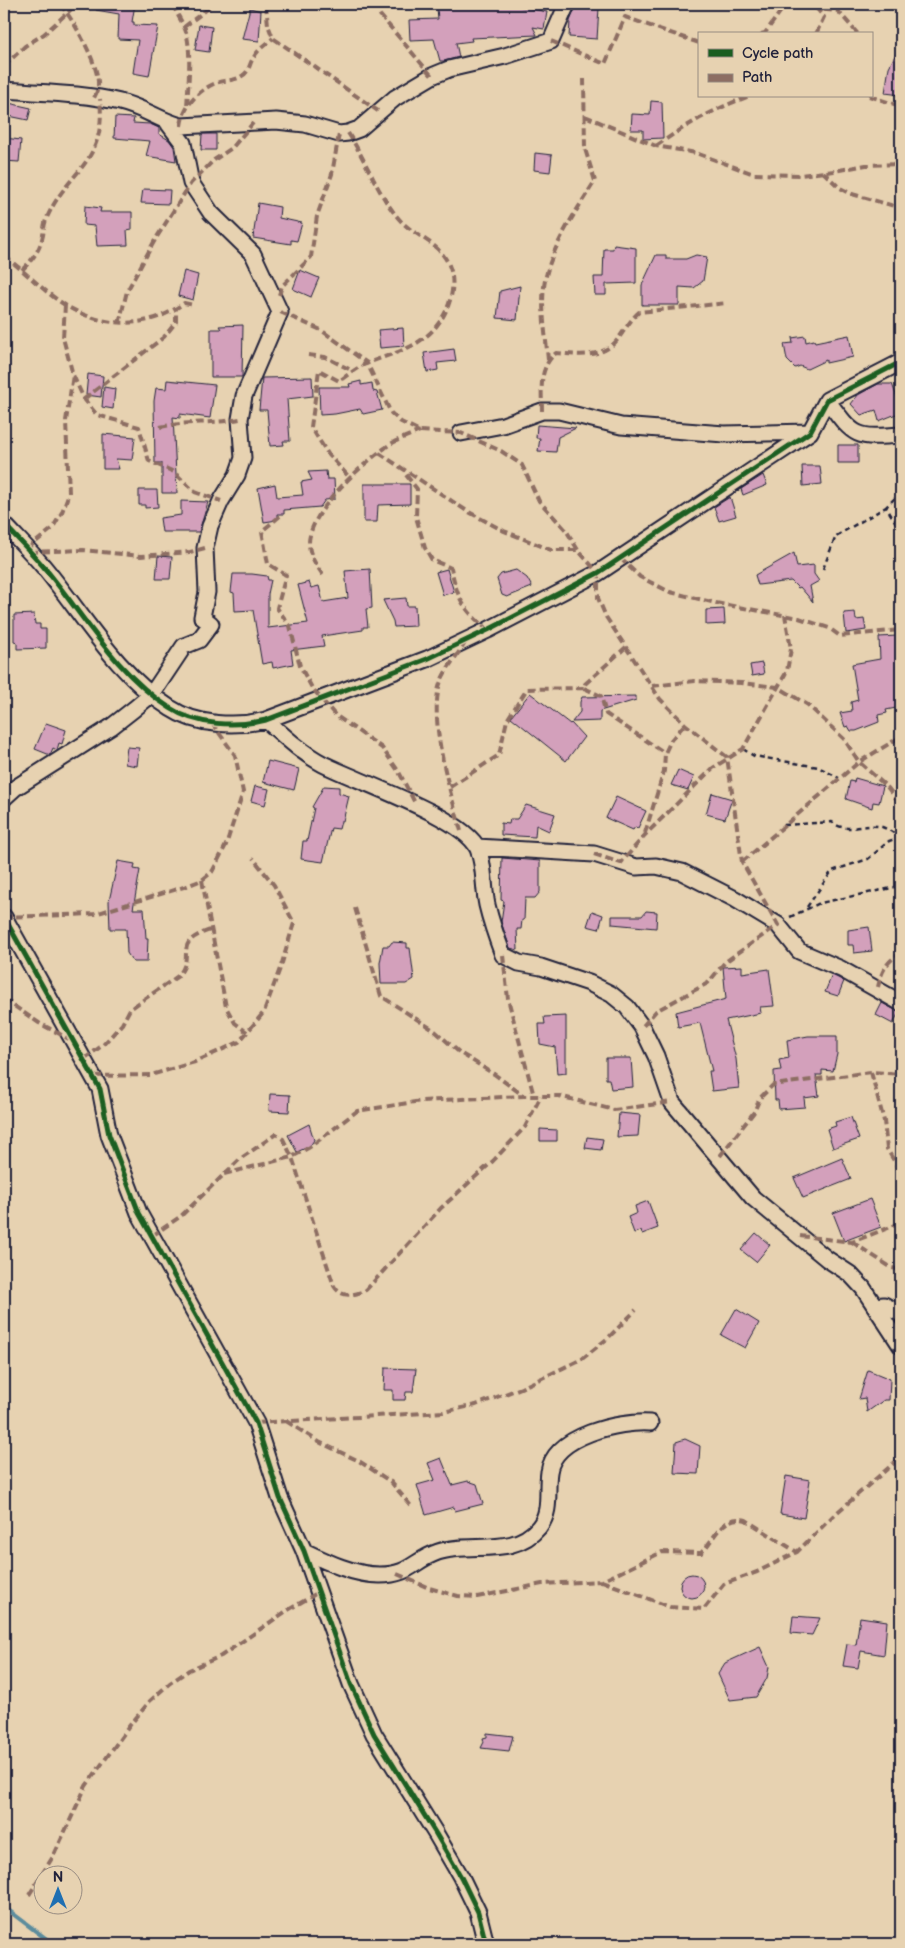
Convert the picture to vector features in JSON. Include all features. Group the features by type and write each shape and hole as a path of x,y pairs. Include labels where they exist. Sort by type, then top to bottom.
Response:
{"street":[{"path":"168,123 181,126 276,121 306,124 339,134 348,134 360,129 395,98 432,76 449,69 505,56 551,41 566,4"},
{"path":"4,90 120,102 154,113 168,123 183,143 191,183 211,213 253,254 280,312 244,396 240,419 242,458 240,466 210,526 205,548 207,592 202,617 211,624 199,640 184,646 152,694 110,728 15,788 4,798"},
{"path":"4,524 43,567 119,662 152,694 171,709 198,720 245,725 266,720 427,659 488,630 590,577 810,432 827,400 901,362"},
{"path":"827,400 850,430 856,434 868,436 901,435"},
{"path":"461,433 503,425 542,411 559,411 620,426 724,434 810,432"},
{"path":"266,720 289,741 321,763 357,781 415,804 461,831 477,847 487,904 503,956 519,963 549,970 589,983 611,994 628,1007 642,1027 656,1056 672,1102 694,1125 720,1156 735,1179 753,1198 827,1259 850,1274 863,1288 901,1346"},
{"path":"477,847 594,854 636,867 656,866 682,872 736,899 778,925 799,951 842,969 901,1003"},
{"path":"4,917 71,1040 97,1082 109,1135 139,1213 256,1423 280,1498 304,1551 331,1631 362,1709 374,1734 460,1877 478,1912 486,1944"},
{"path":"875,1306 884,1305 901,1314"},
{"path":"304,1551 338,1566 377,1575 397,1574 438,1552 504,1546 518,1542 539,1527 546,1515 549,1471 552,1461 561,1451 575,1440 616,1424 650,1422"}],"path":[{"path":"823,569 836,536 886,507 901,492"},
{"path":"886,507 901,531"},
{"path":"743,749 754,756 818,767 839,778"},
{"path":"784,824 832,822 838,828 853,829 881,826 900,837"},
{"path":"806,908 832,871 868,859 888,841 900,837"},
{"path":"778,925 806,908 901,886"}],"building":[{"path":"97,4 135,4 132,22 134,22 134,25 158,26 149,76 133,73 138,40 118,39 119,14 96,10"},
{"path":"465,4 507,4 547,12 544,29 533,27 537,35 471,38 472,41 456,43 459,57 444,61 440,61 434,39 410,40 409,20 438,19 437,8 465,6"},
{"path":"576,7 599,8 597,39 569,37 570,21"},
{"path":"250,8 261,11 259,41 242,39"},
{"path":"199,25 212,27 209,52 195,50"},
{"path":"901,44 901,95 885,93 889,67"},
{"path":"651,101 662,102 663,138 643,139 643,130 631,130 632,114 650,115"},
{"path":"4,102 31,108 28,120 4,115"},
{"path":"115,117 134,118 133,123 150,124 159,128 159,134 169,140 174,147 176,161 146,156 150,141 114,138"},
{"path":"202,134 216,134 216,150 201,150"},
{"path":"4,138 21,140 19,162 4,161"},
{"path":"535,153 552,155 550,172 534,170"},
{"path":"143,189 170,190 169,204 141,203"},
{"path":"258,203 280,207 279,218 302,223 297,241 291,240 291,244 253,238"},
{"path":"85,206 101,208 100,212 132,212 132,229 127,230 128,245 97,246 95,226 84,225"},
{"path":"614,245 636,248 636,283 606,284 606,295 595,295 594,277 603,277 604,249 613,249"},
{"path":"656,255 666,255 666,259 686,259 696,255 707,257 703,281 694,288 679,287 679,305 642,305 642,285"},
{"path":"300,270 319,278 311,297 293,289"},
{"path":"184,271 198,275 193,300 178,296"},
{"path":"520,286 517,320 497,318 500,291"},
{"path":"243,325 242,377 211,377 211,329 221,329 219,326"},
{"path":"403,328 404,346 380,348 378,330"},
{"path":"849,335 853,357 826,363 826,360 807,369 800,366 795,368 787,360 784,344 793,343 792,338 805,336 806,342 814,340 815,342"},
{"path":"454,349 456,361 437,363 438,370 427,372 424,353"},
{"path":"88,374 103,376 101,397 86,395"},
{"path":"312,377 313,396 287,399 290,441 283,441 284,445 270,446 267,410 259,410 262,378"},
{"path":"167,380 215,385 210,418 180,414 180,418 173,417 177,493 162,493 162,463 155,463 154,401 156,388 166,389"},
{"path":"361,381 361,385 372,383 373,391 377,392 382,410 363,414 360,409 320,415 319,387 350,387 349,384"},
{"path":"878,384 892,384 901,408 901,412 879,421 876,410 861,415 851,404 858,395"},
{"path":"104,387 115,389 113,409 102,407"},
{"path":"537,425 576,428 558,437 556,452 538,451 540,438 536,438"},
{"path":"103,434 135,437 132,460 116,459 119,469 103,469"},
{"path":"838,445 858,445 858,463 838,463"},
{"path":"802,466 820,466 822,484 803,486"},
{"path":"326,471 327,479 334,479 335,499 325,500 320,507 284,510 284,514 277,514 277,520 264,522 258,488 275,484 277,497 303,495 301,482 312,480 308,472"},
{"path":"763,475 767,485 743,495 741,489"},
{"path":"364,484 410,484 410,504 378,505 377,522 364,522"},
{"path":"139,490 157,490 158,507 145,508 145,505 139,505"},
{"path":"730,497 736,516 719,521 714,507"},
{"path":"181,501 208,502 199,532 162,532 160,518 181,515"},
{"path":"794,553 797,567 814,565 814,574 819,581 810,586 813,602 800,587 798,588 791,581 758,585 755,575"},
{"path":"158,556 172,557 170,579 156,579"},
{"path":"370,569 372,608 366,609 368,627 363,627 363,630 322,636 324,646 291,650 293,664 273,668 272,662 262,664 253,610 235,611 234,593 231,592 233,574 267,576 268,580 271,580 268,594 268,628 308,623 298,585 309,582 311,588 319,586 323,602 348,598 345,571"},
{"path":"447,569 454,592 443,595 436,572"},
{"path":"516,570 527,578 532,587 507,597 502,595 497,579 501,574"},
{"path":"406,598 407,606 415,606 416,626 394,627 383,600"},
{"path":"724,609 725,624 706,625 706,610"},
{"path":"855,612 856,620 864,619 866,630 846,633 844,613"},
{"path":"34,614 35,624 40,624 40,629 46,629 46,648 17,649 17,642 14,641 14,615"},
{"path":"897,636 898,652 901,652 901,707 886,710 887,713 878,715 879,722 856,731 851,731 848,726 845,727 840,713 852,711 851,702 858,700 852,664 880,659 879,637"},
{"path":"762,663 764,674 752,676 750,665"},
{"path":"530,693 571,723 584,737 566,761 511,717"},
{"path":"636,696 636,700 600,711 600,721 572,722 580,712 582,697"},
{"path":"46,723 66,730 62,744 59,743 57,750 53,748 50,755 35,749"},
{"path":"127,747 139,748 137,766 125,764"},
{"path":"268,761 299,769 294,790 263,782"},
{"path":"678,770 694,777 688,790 671,785"},
{"path":"855,778 883,786 879,803 873,802 872,808 846,799 850,781 854,782"},
{"path":"255,786 269,789 265,805 251,801"},
{"path":"324,786 339,787 339,793 349,796 343,821 341,821 339,829 331,828 323,862 301,859 303,841 307,841 314,808 312,807"},
{"path":"712,793 732,799 725,819 706,814"},
{"path":"616,797 646,811 638,828 635,827 633,830 606,818"},
{"path":"526,805 555,814 549,831 536,825 535,837 501,835 501,823 509,824 510,819 517,819"},
{"path":"502,858 540,861 540,892 535,898 525,898 524,920 522,920 521,929 517,929 518,950 510,948 501,922 504,901 501,900"},
{"path":"118,861 135,864 134,869 140,870 133,909 144,909 146,938 148,938 147,962 133,962 127,953 126,929 110,929 109,901"},
{"path":"592,911 603,915 599,929 587,926"},
{"path":"646,911 657,912 656,928 612,924 612,916 642,916"},
{"path":"869,927 872,951 854,953 853,945 848,945 848,930"},
{"path":"392,942 407,943 407,948 410,948 414,979 406,984 381,984 380,963 383,946 389,946"},
{"path":"742,966 742,973 769,969 774,1006 760,1007 761,1013 726,1020 736,1059 739,1088 712,1091 709,1071 712,1071 700,1023 678,1027 676,1012 726,999 723,967"},
{"path":"832,975 844,981 838,996 825,992"},
{"path":"882,1003 899,1012 893,1024 876,1015"},
{"path":"566,1016 566,1073 557,1074 555,1047 540,1044 539,1024 545,1024 544,1017"},
{"path":"808,1036 837,1036 837,1054 833,1071 822,1070 822,1075 816,1075 819,1096 804,1098 805,1107 779,1109 778,1100 775,1100 774,1071 781,1070 779,1060 789,1058 787,1040"},
{"path":"606,1058 631,1058 633,1087 611,1089 609,1079 606,1079"},
{"path":"270,1094 290,1095 289,1112 269,1111"},
{"path":"619,1113 640,1115 638,1136 617,1137"},
{"path":"851,1117 859,1139 833,1148 827,1129 836,1126 835,1122"},
{"path":"309,1124 314,1140 310,1146 297,1152 288,1135"},
{"path":"540,1129 557,1130 557,1141 540,1141"},
{"path":"587,1137 603,1139 601,1150 585,1148"},
{"path":"842,1158 851,1179 803,1198 794,1178"},
{"path":"870,1199 881,1227 844,1241 833,1213"},
{"path":"648,1201 658,1228 642,1234 641,1231 634,1233 628,1217 637,1213 635,1206"},
{"path":"756,1233 770,1245 756,1262 741,1250"},
{"path":"736,1309 759,1323 745,1348 721,1335"},
{"path":"385,1368 416,1369 413,1392 406,1392 405,1400 393,1400 393,1390 384,1390"},
{"path":"868,1370 890,1379 889,1400 884,1400 867,1412 865,1398 859,1399"},
{"path":"685,1439 700,1446 698,1474 674,1473 676,1442"},
{"path":"441,1458 452,1485 468,1481 477,1484 483,1504 455,1511 454,1507 426,1515 417,1485 435,1480 428,1463"},
{"path":"786,1476 810,1480 804,1518 780,1514"},
{"path":"692,1574 697,1575 703,1581 703,1591 697,1597 692,1598 687,1597 681,1591 680,1586 681,1581 687,1575"},
{"path":"793,1616 820,1618 812,1635 791,1633"},
{"path":"860,1617 887,1621 884,1655 861,1651 858,1668 843,1666 847,1644 856,1645"},
{"path":"760,1647 769,1667 767,1678 756,1697 730,1700 718,1674 725,1663"},
{"path":"487,1733 513,1736 509,1751 481,1748 484,1742 483,1738 487,1737"}],"waterway":[{"path":"4,1907 53,1944"}],"marked path":[{"path":"60,4 72,20 95,67 98,86 94,98"},
{"path":"4,66 25,46 44,34 77,4"},
{"path":"173,4 185,28 188,40 187,107"},
{"path":"184,27 214,4"},
{"path":"266,4 268,25 273,38 378,111"},
{"path":"374,4 380,15 432,76"},
{"path":"766,32 786,4"},
{"path":"816,4 817,9 838,11 856,32"},
{"path":"817,9 824,17 817,32"},
{"path":"551,41 605,64 625,17 698,43"},
{"path":"181,126 182,119 192,100 209,86 236,79 245,74 252,59 273,38"},
{"path":"548,360 543,305 547,274 551,260 564,232 595,181 585,149 584,79"},
{"path":"872,97 900,106 901,109"},
{"path":"656,146 701,118 745,98"},
{"path":"22,270 38,250 46,220 55,203 92,153 101,121 100,99"},
{"path":"585,116 656,146 696,153 754,174 800,175 866,165 901,164"},
{"path":"119,324 127,291 155,240 191,183 214,160 232,148 253,123"},
{"path":"348,133 382,195 395,214 404,224 443,255 452,275 451,296 448,307 443,317 429,334 415,344 356,369 339,381 319,370 311,427 328,454 350,478"},
{"path":"279,295 282,286 311,257 317,216 332,174 339,134"},
{"path":"823,172 840,188 852,194 901,208"},
{"path":"4,256 65,305 79,313 109,322 140,322 170,312 184,303 194,305"},
{"path":"542,411 542,380 546,365 556,353 590,354 605,350 618,339 639,312 727,303"},
{"path":"65,305 63,338 73,375 84,399 97,415 139,427 149,461 174,472 195,492 221,501"},
{"path":"84,399 164,337 176,322 176,309"},
{"path":"280,312 321,330 367,363 391,413 401,422 420,431 461,433 501,451 522,465 539,501 566,530 578,550 598,573 598,598 606,617 660,699 685,724 727,757 742,862 778,925 725,962 708,983 656,1011 642,1027"},
{"path":"308,355 325,357 353,371"},
{"path":"27,549 52,529 62,512 69,493 66,421 73,375"},
{"path":"160,427 240,419"},
{"path":"323,575 313,560 309,547 311,531 318,517 338,490 363,466 389,445 420,431"},
{"path":"379,453 467,511 504,531 551,550 578,550"},
{"path":"406,475 417,489 416,517 425,548 432,560 451,568 459,596 467,610 488,630"},
{"path":"280,516 262,531 268,564 286,575 277,608 290,626 300,666 312,688 335,715 382,748 399,772 415,803"},
{"path":"30,552 83,550 141,556 190,552 205,548"},
{"path":"620,558 640,577 670,592 716,603 799,618 829,628 840,636 901,630"},
{"path":"594,854 621,863 645,835 713,768 743,749 787,671 791,649 785,615"},
{"path":"461,831 442,759 437,720 437,703 441,681 465,643"},
{"path":"450,787 499,755 507,720 527,689 584,688 585,684 626,647"},
{"path":"652,686 695,681 778,687 808,705 844,739 859,762 888,788 901,805"},
{"path":"584,688 601,696 606,714 665,753"},
{"path":"4,917 95,914 187,886 202,880 212,872 226,845 243,792 235,755 211,722"},
{"path":"645,833 664,771 665,753 671,740 685,724"},
{"path":"742,862 859,762 897,739 901,734"},
{"path":"94,1076 151,1075 195,1062 239,1042 264,1012 294,923 274,885 253,858"},
{"path":"202,880 226,1007 235,1023 247,1032"},
{"path":"355,908 381,996 435,1031 460,1053 494,1074 524,1096"},
{"path":"84,1059 103,1045 122,1024 130,1009 178,976 185,962 187,945 198,935 210,930"},
{"path":"878,987 885,967 901,953"},
{"path":"503,955 508,999 534,1096"},
{"path":"4,999 39,1023 71,1040"},
{"path":"871,1072 884,1121 887,1149 896,1164 901,1181"},
{"path":"720,1156 754,1112 760,1098 773,1085 871,1072 901,1074"},
{"path":"224,1174 292,1157 310,1147 357,1111 421,1101 524,1096 559,1096 614,1110 672,1102"},
{"path":"152,1236 181,1216 240,1159 276,1134 283,1139 292,1157 334,1286 341,1293 348,1295 362,1292 366,1290 441,1208 493,1161 525,1127 541,1096"},
{"path":"800,1236 852,1242 901,1223"},
{"path":"852,1242 892,1268 901,1270"},
{"path":"256,1423 443,1412 476,1405 521,1388 582,1359 608,1338 636,1310"},
{"path":"286,1421 319,1442 359,1461 391,1482 411,1506"},
{"path":"602,1581 670,1607 704,1609 724,1584 757,1572 797,1552 833,1516 901,1457"},
{"path":"397,1574 429,1588 458,1596 477,1597 542,1584 602,1581 662,1552 701,1553 725,1524 738,1519 746,1520 797,1552"},
{"path":"29,1895 54,1855 86,1786 130,1725 150,1701 170,1683 189,1670 221,1656 288,1610 319,1592"}],"cycle path":[{"path":"4,524 58,584 117,661 151,694 181,714 204,722 242,724 266,720 427,659 598,573 810,432 827,400 901,362"},
{"path":"4,917 100,1089 109,1135 139,1213 256,1423 280,1498 304,1551 351,1684 374,1734 461,1877 478,1912 486,1944"}]}
